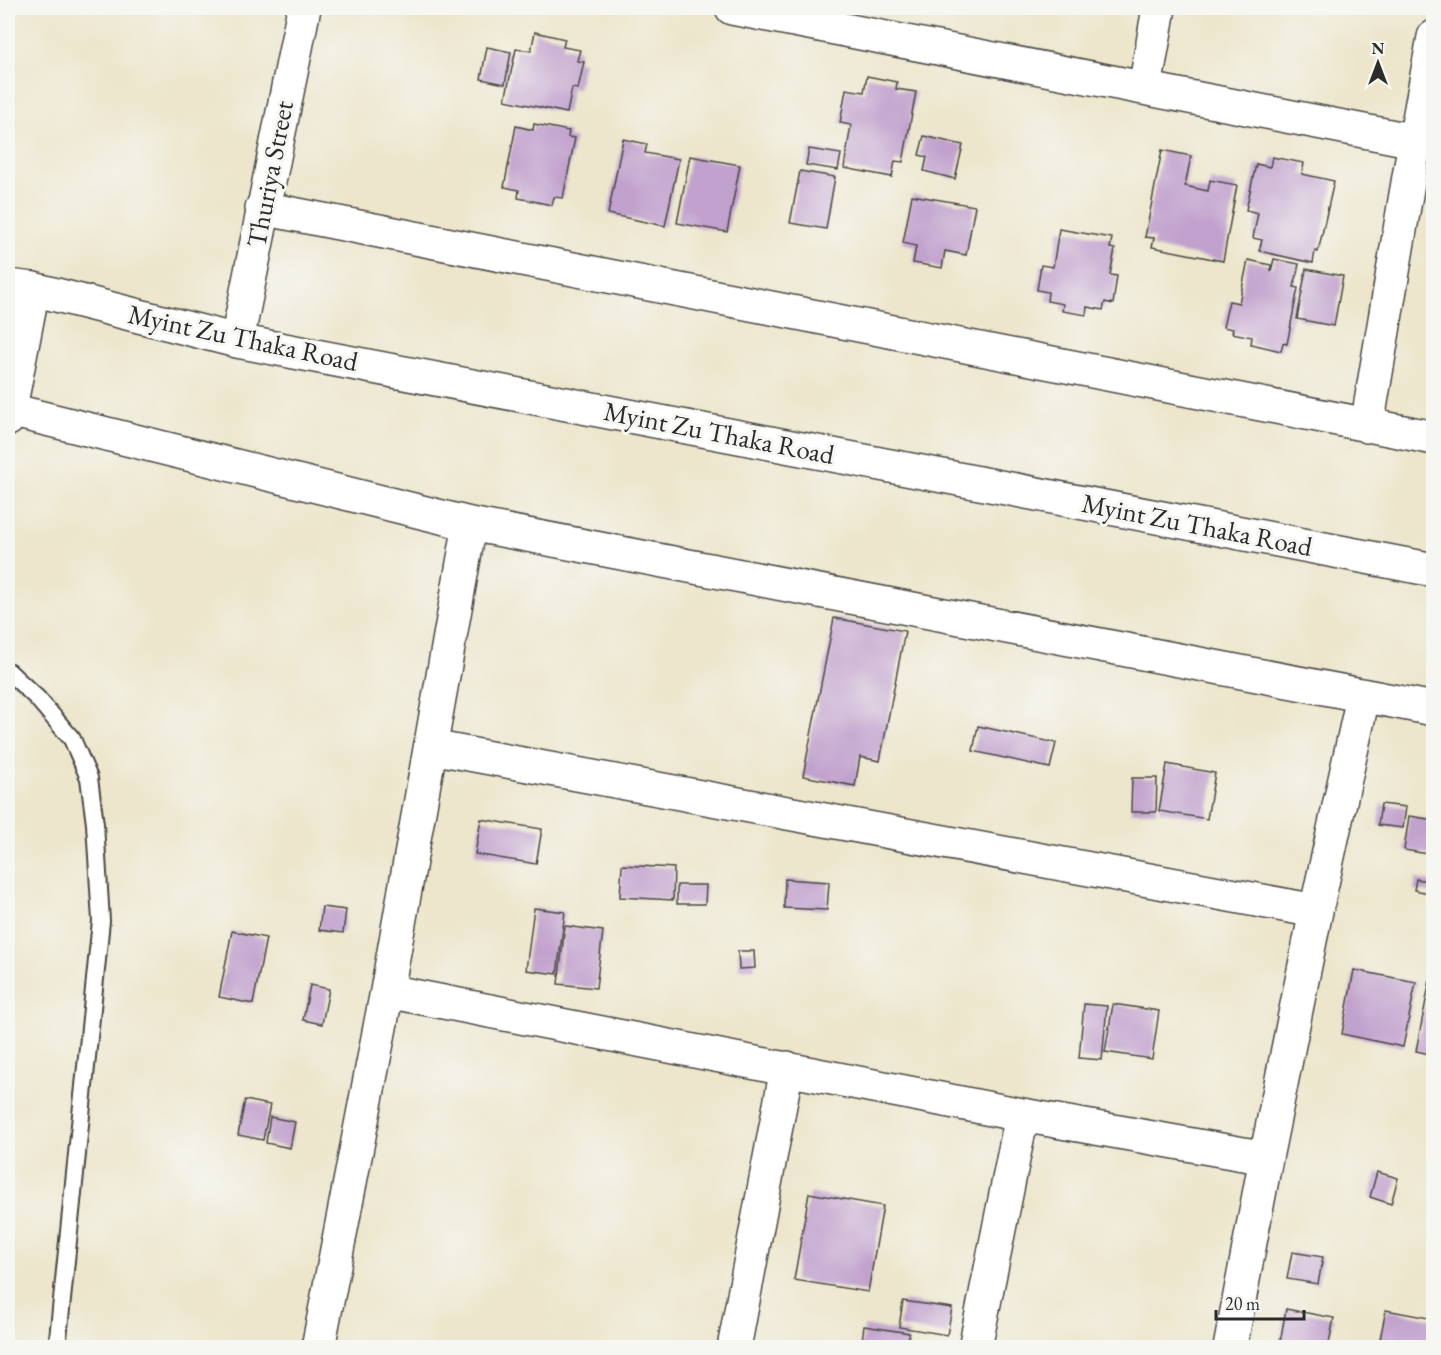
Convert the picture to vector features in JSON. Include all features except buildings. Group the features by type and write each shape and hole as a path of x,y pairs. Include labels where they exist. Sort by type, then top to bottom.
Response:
{"street":[{"name":"Thuriya Street","path":"237,340 304,8"},
{"path":"732,8 1414,141"},
{"path":"1145,88 1159,8"},
{"path":"1367,426 1414,141 1434,37"},
{"path":"262,208 1434,438"},
{"path":"20,287 9,415 470,524 1434,709"},
{"name":"Myint Zu Thaka Road","path":"20,287 237,340 1434,570"},
{"path":"318,1347 387,991 470,524"},
{"path":"1230,1347 1316,911 1363,697"},
{"path":"430,747 1316,911"},
{"path":"387,991 1022,1115 1266,1158"},
{"path":"734,1347 787,1068"},
{"path":"975,1347 1022,1115"}],"lane":[{"path":"8,671 37,698 72,738 89,778 95,824 101,921 57,1347"}]}
